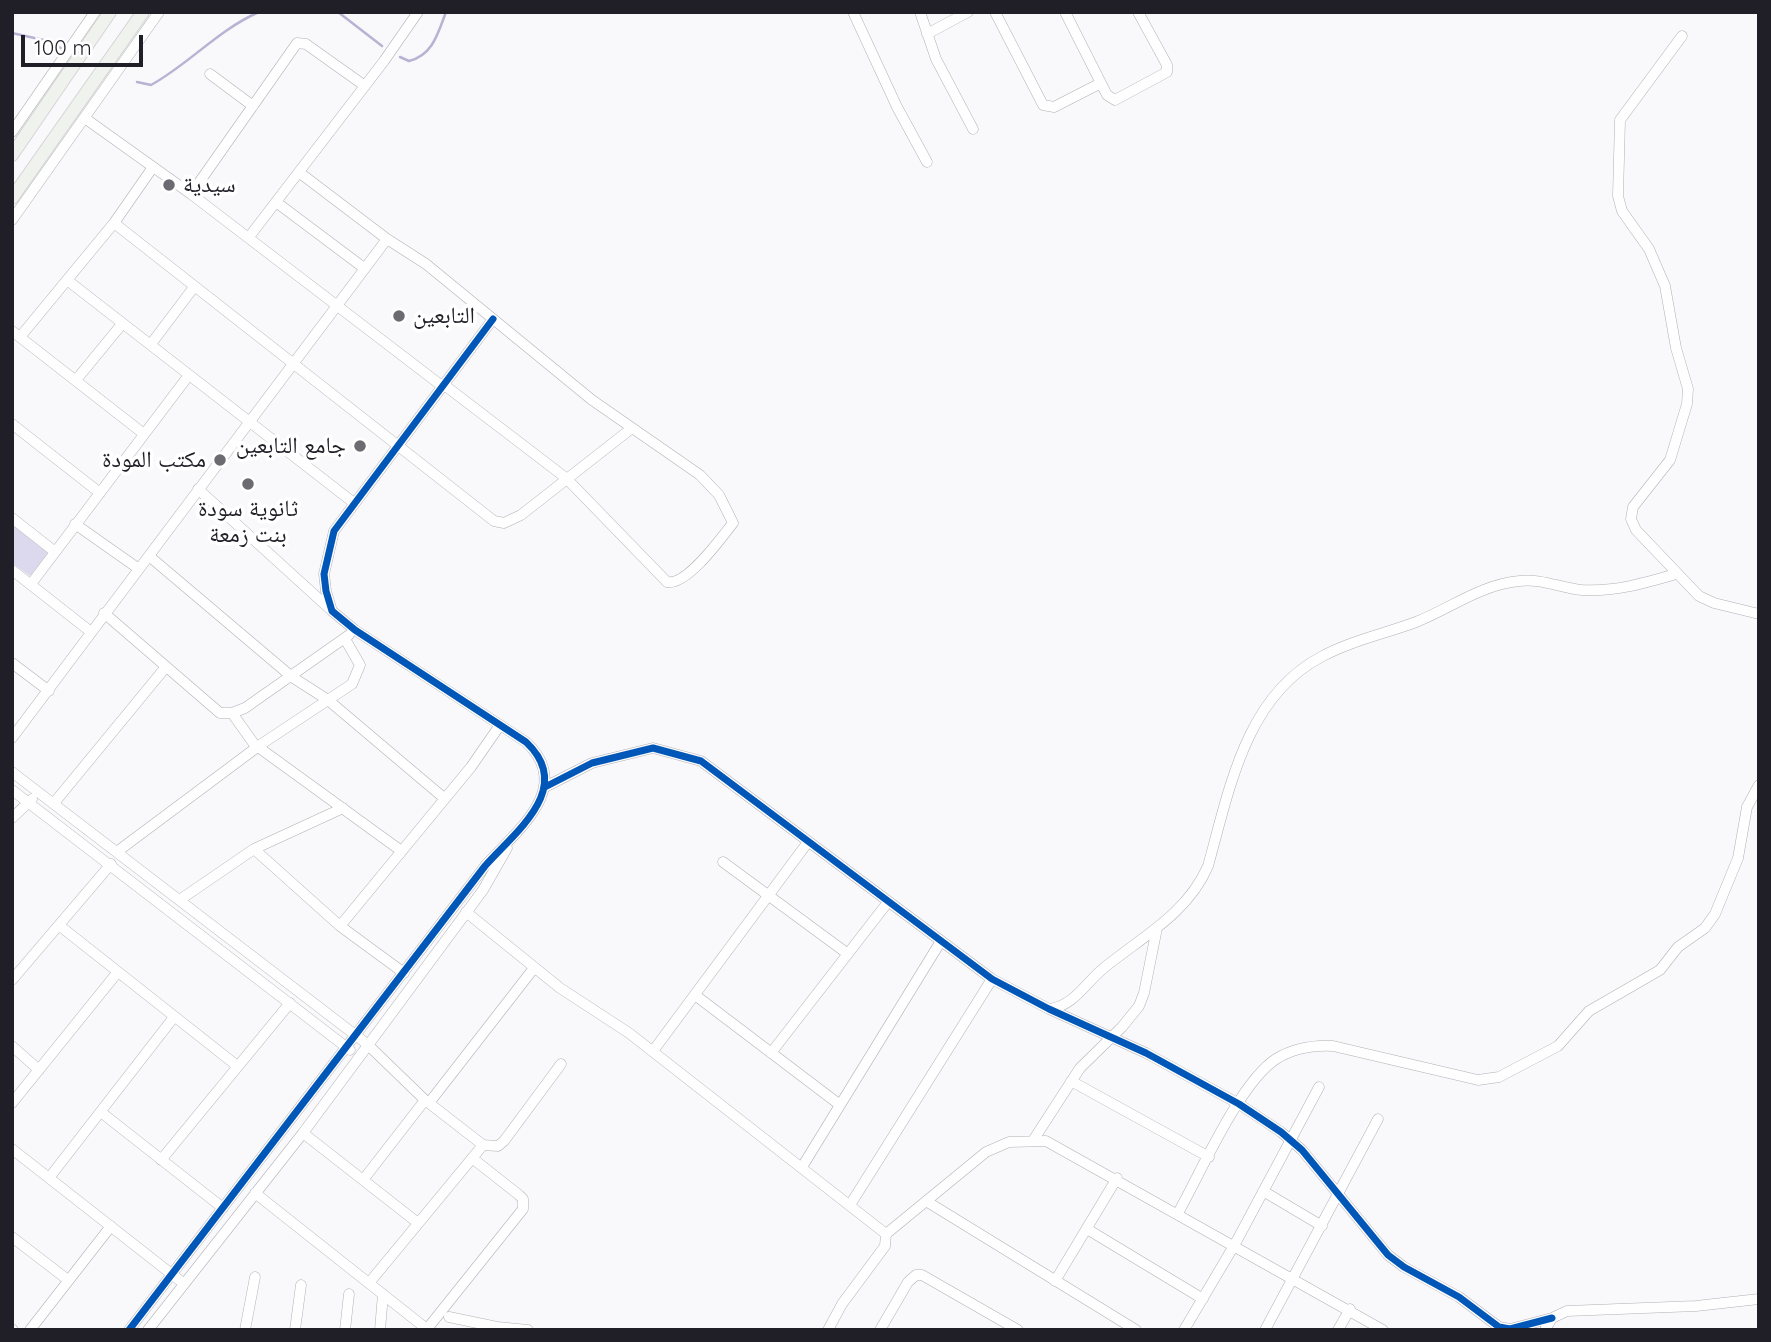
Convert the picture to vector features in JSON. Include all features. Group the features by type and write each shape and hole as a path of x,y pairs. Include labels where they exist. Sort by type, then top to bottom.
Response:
{"main road":[{"path":"12,155 15,138 110,12"},
{"path":"12,198 143,12"}],"street":[{"path":"15,138 94,12"},
{"path":"12,220 86,119 159,12"},
{"path":"248,237 300,173 418,12"},
{"path":"853,12 897,107 927,162"},
{"path":"920,12 947,85 973,129"},
{"path":"927,34 968,12"},
{"path":"995,12 1043,105 1054,107 1101,83"},
{"path":"1065,12 1107,95 1115,100 1167,72 1167,65 1138,12"},
{"path":"1682,36 1623,114 1618,134 1620,204 1660,274 1688,388 1687,404 1670,460 1633,507 1631,519 1636,530 1676,574 1706,600 1759,614"},
{"path":"191,194 297,43 306,44 365,86"},
{"path":"210,74 253,106"},
{"path":"86,119 191,194 566,478 667,582 676,582 706,557 733,523 719,495 707,481 592,400 426,264 387,239 300,173"},
{"path":"144,434 16,334 67,280 114,223 153,167"},
{"path":"276,202 364,268"},
{"path":"114,223 494,521 513,520 632,428"},
{"path":"12,738 387,239"},
{"path":"67,280 354,503"},
{"path":"150,344 194,287"},
{"path":"332,611 324,574 334,531 492,319"},
{"path":"76,380 122,324"},
{"path":"31,584 189,376"},
{"path":"12,424 100,493"},
{"path":"129,1330 485,866 510,841 537,806 545,787 543,765 536,752 500,725 355,630 198,489"},
{"path":"12,518 54,551"},
{"path":"75,524 139,569"},
{"path":"149,556 292,677 328,700 444,798"},
{"path":"12,570 90,632"},
{"path":"1049,1010 1070,1003 1098,973 1157,928 1190,896 1203,877 1256,720 1279,690 1307,665 1335,650 1418,621 1469,595 1509,583 1530,580 1598,590 1630,587 1676,574"},
{"path":"104,613 220,713 232,713 292,677 355,630"},
{"path":"118,851 260,745 352,684 359,673 356,655 345,639"},
{"path":"12,663 49,691"},
{"path":"54,803 165,668"},
{"path":"232,713 254,744 260,745 400,850"},
{"path":"340,926 500,725"},
{"path":"545,787 599,761 644,749 662,749 709,766 992,979 1049,1010 1112,1035 1239,1104 1291,1139 1396,1262 1459,1297 1499,1327 1510,1329 1552,1318 1567,1311 1696,1306 1759,1299"},
{"path":"12,772 356,1035 427,1101 483,1145 498,1146 504,1141 562,1064"},
{"path":"1178,1213 1239,1104 1262,1070 1287,1053 1302,1048 1333,1046 1478,1080 1499,1077 1548,1053 1568,1037 1589,1011 1614,999 1660,970 1678,947 1711,921 1738,858 1747,807 1759,785"},
{"path":"12,790 358,1055"},
{"path":"12,818 38,791"},
{"path":"181,899 254,849 343,808"},
{"path":"148,1330 303,1133 466,912 490,878 510,841"},
{"path":"653,1052 808,842"},
{"path":"254,849 340,926 404,973"},
{"path":"723,862 848,954"},
{"path":"12,981 111,864"},
{"path":"771,1053 888,902"},
{"path":"466,912 534,968 653,1052 886,1234"},
{"path":"60,926 236,1065"},
{"path":"1034,1139 1089,1057 1131,1017 1144,993 1157,928"},
{"path":"802,1167 941,941"},
{"path":"363,1180 534,968"},
{"path":"12,1103 117,973"},
{"path":"850,1205 992,979"},
{"path":"695,995 840,1105"},
{"path":"161,1160 236,1065 290,1003"},
{"path":"49,1178 174,1017"},
{"path":"12,1046 39,1070"},
{"path":"1071,1081 1209,1157"},
{"path":"1185,1330 1235,1244 1319,1087"},
{"path":"102,1113 223,1208"},
{"path":"1265,1330 1378,1119"},
{"path":"303,1133 418,1223"},
{"path":"828,1330 842,1304 885,1246 886,1234 986,1152 1009,1142 1034,1139 1058,1145 1383,1330"},
{"path":"369,1283 483,1145"},
{"path":"12,1149 184,1283"},
{"path":"256,1193 427,1330 523,1209 523,1199 472,1158"},
{"path":"1055,1281 1117,1178"},
{"path":"1263,1191 1322,1226"},
{"path":"926,1201 1136,1330"},
{"path":"30,1330 111,1226"},
{"path":"1087,1229 1203,1299"},
{"path":"12,1237 68,1280"},
{"path":"894,1330 882,1327 911,1277 922,1275 1018,1330"},
{"path":"246,1330 255,1278"},
{"path":"295,1330 301,1285"},
{"path":"345,1330 349,1294"},
{"path":"380,1330 383,1294"},
{"path":"1338,1330 1350,1309"},
{"path":"449,1317 466,1326 528,1330"},
{"path":"1545,1330 1552,1318"}],"shaded area":[{"path":"12,524 48,553 30,576 12,563"}],"waterway":[{"path":"137,82 151,85 165,77 230,28 259,12"},
{"path":"338,12 382,46"},
{"path":"400,57 409,61 424,54 434,42 446,12"},
{"path":"12,33 48,41 61,48"}],"cycle path":[{"path":"129,1330 485,866 525,824 543,792 545,776 540,759 526,742 355,630 332,611 324,574 334,531 493,319"},
{"path":"545,787 592,763 653,748 701,761 992,979 1049,1009 1146,1053 1239,1104 1281,1132 1302,1150 1388,1255 1404,1267 1459,1297 1499,1327 1510,1329 1552,1318"}],"place":[{"name":"سيدية","path":"169,185"},
{"name":"التابعين","path":"399,316"},
{"name":"جامع التابعين","path":"360,446"},
{"name":"مكتب المودة","path":"220,460"},
{"name":"ثانوية سودة بنت زمعة","path":"248,484"}]}
